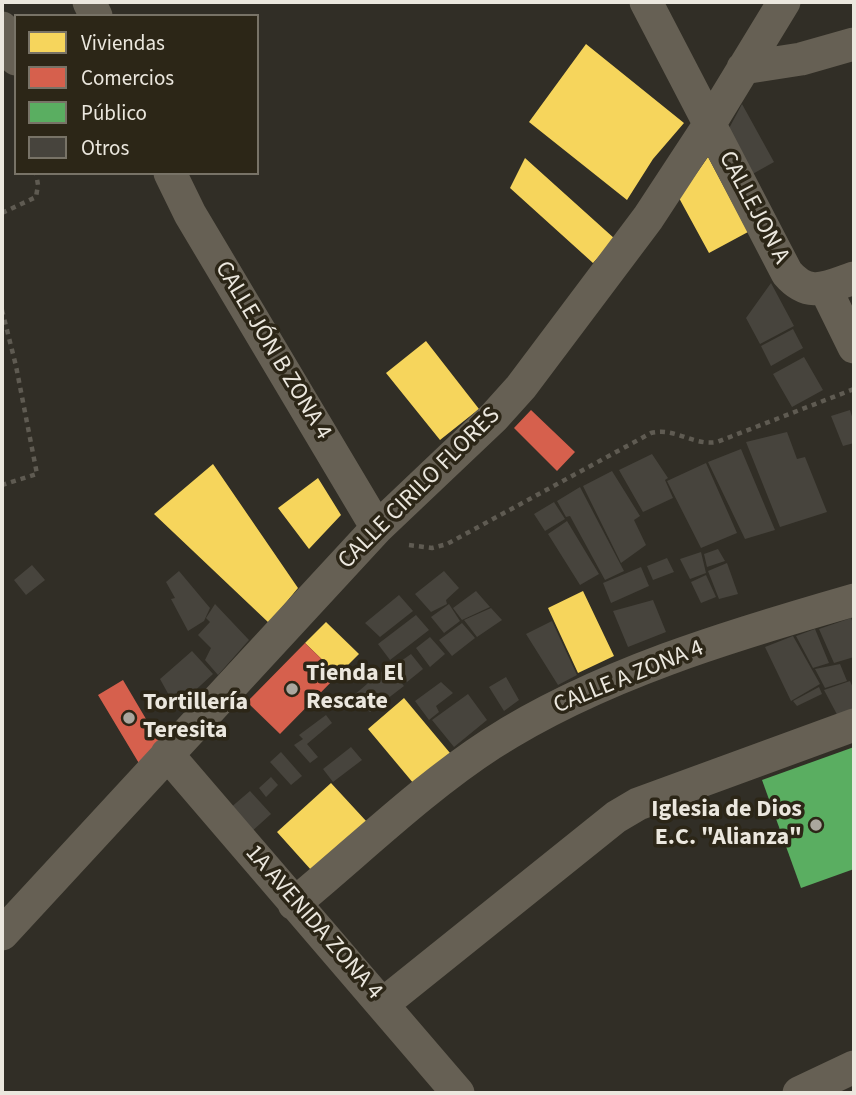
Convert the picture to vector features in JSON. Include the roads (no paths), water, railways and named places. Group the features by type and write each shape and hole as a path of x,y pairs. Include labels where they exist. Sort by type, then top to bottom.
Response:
{"street":[{"name":"CALLEJON A","path":"646,2 782,266 793,281 827,284 854,347"},
{"name":"CALLE CIRILO FLORES","path":"2,933 377,528 494,417 521,387 648,218 784,2"},
{"path":"2,28 14,55"},
{"path":"743,68 801,59 854,44"},
{"name":"CALLEJÓN B ZONA 4","path":"171,175 190,214 377,528"},
{"name":"CALLE A ZONA 4","path":"294,904 429,791 490,745 544,713 601,685 766,625 854,600"},
{"path":"383,1004 616,817 638,804 854,725"},
{"name":"1A AVENIDA ZONA 4","path":"167,754 458,1093"},
{"path":"799,1093 854,1068"}],"place":[{"name":"Tienda El Rescate","path":"292,689"},
{"name":"Tortillería Teresita","path":"129,718"},
{"name":"Iglesia de Dios E.C. \"Alianza\"","path":"816,825"}]}
